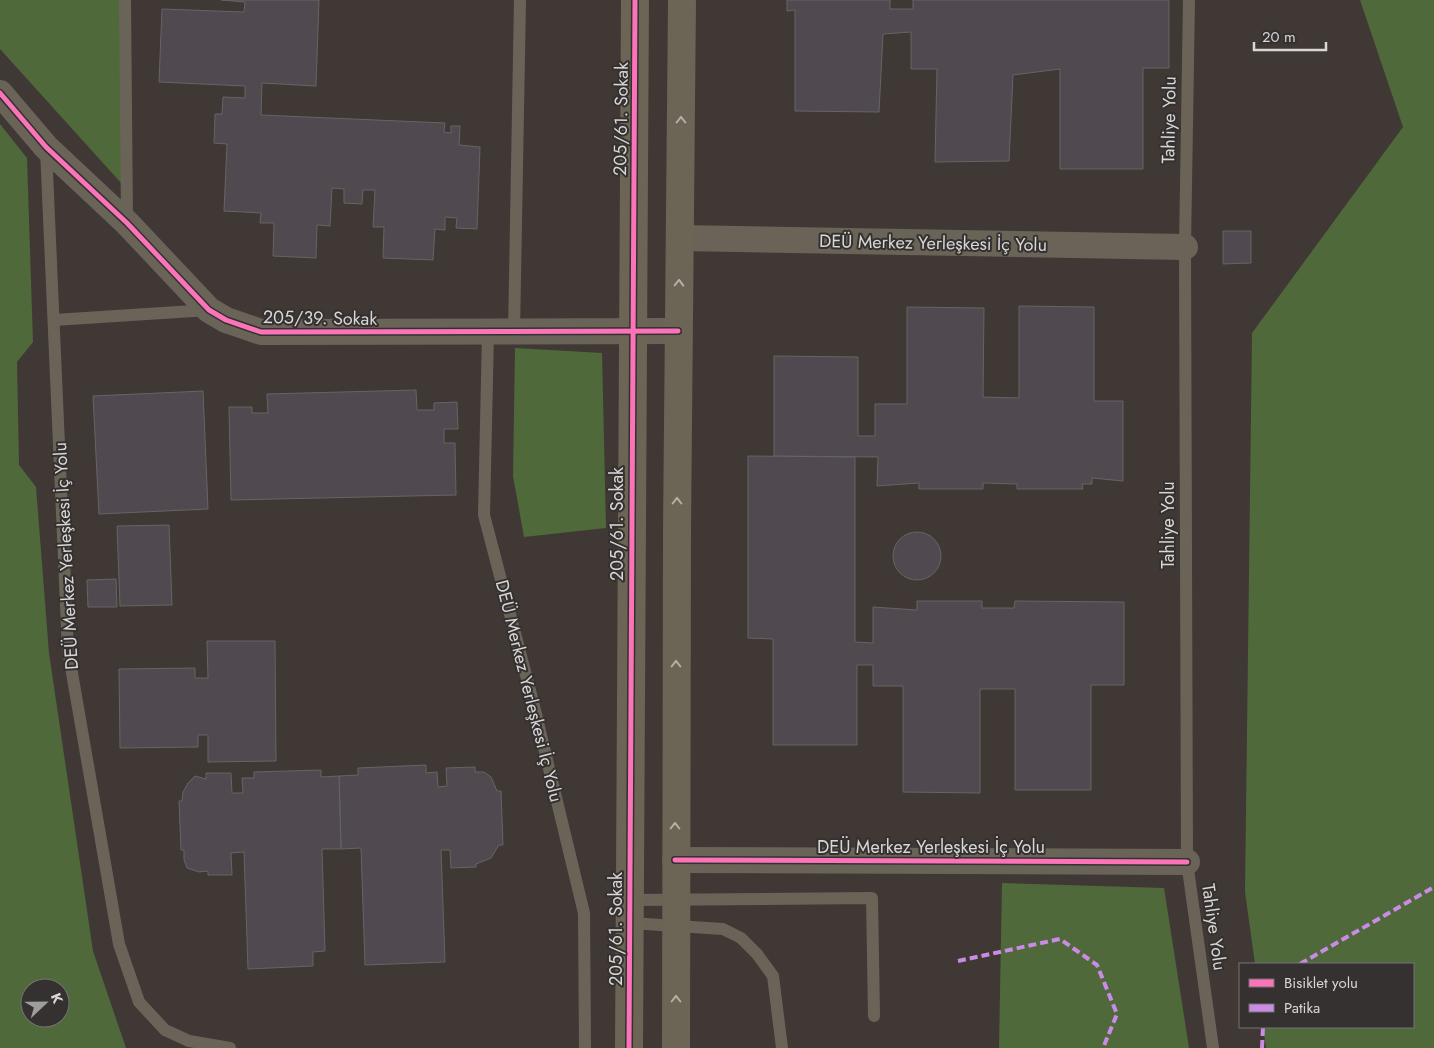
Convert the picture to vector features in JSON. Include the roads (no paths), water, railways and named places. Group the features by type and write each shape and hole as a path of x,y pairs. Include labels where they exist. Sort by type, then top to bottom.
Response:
{"main road":[{"name":"205/61. Sokak","path":"629,1048 632,332 636,0"},
{"path":"676,1048 677,900 675,860 678,332 681,238 682,0"}],"street":[{"name":"205/39. Sokak","path":"0,93 46,147 127,223 209,310 226,320 261,332 678,332"},
{"name":"DEÜ Merkez Yerleşkesi İç Yolu","path":"681,238 1185,247"},
{"name":"DEÜ Merkez Yerleşkesi İç Yolu","path":"675,860 1187,862"}],"lane":[{"path":"125,0 127,223"},
{"path":"514,333 520,0"},
{"name":"Tahliye Yolu","path":"1189,0 1185,247 1187,862 1213,1048"},
{"name":"DEÜ Merkez Yerleşkesi İç Yolu","path":"46,147 68,650 120,944 140,1002 165,1030 189,1041 230,1048"},
{"path":"54,320 209,310"},
{"name":"DEÜ Merkez Yerleşkesi İç Yolu","path":"488,333 484,515 532,698 584,913 584,1048"},
{"path":"630,912 677,900 872,898 874,1016"},
{"path":"630,912 676,927 723,929 741,938 757,954 773,976 782,1048"}]}
